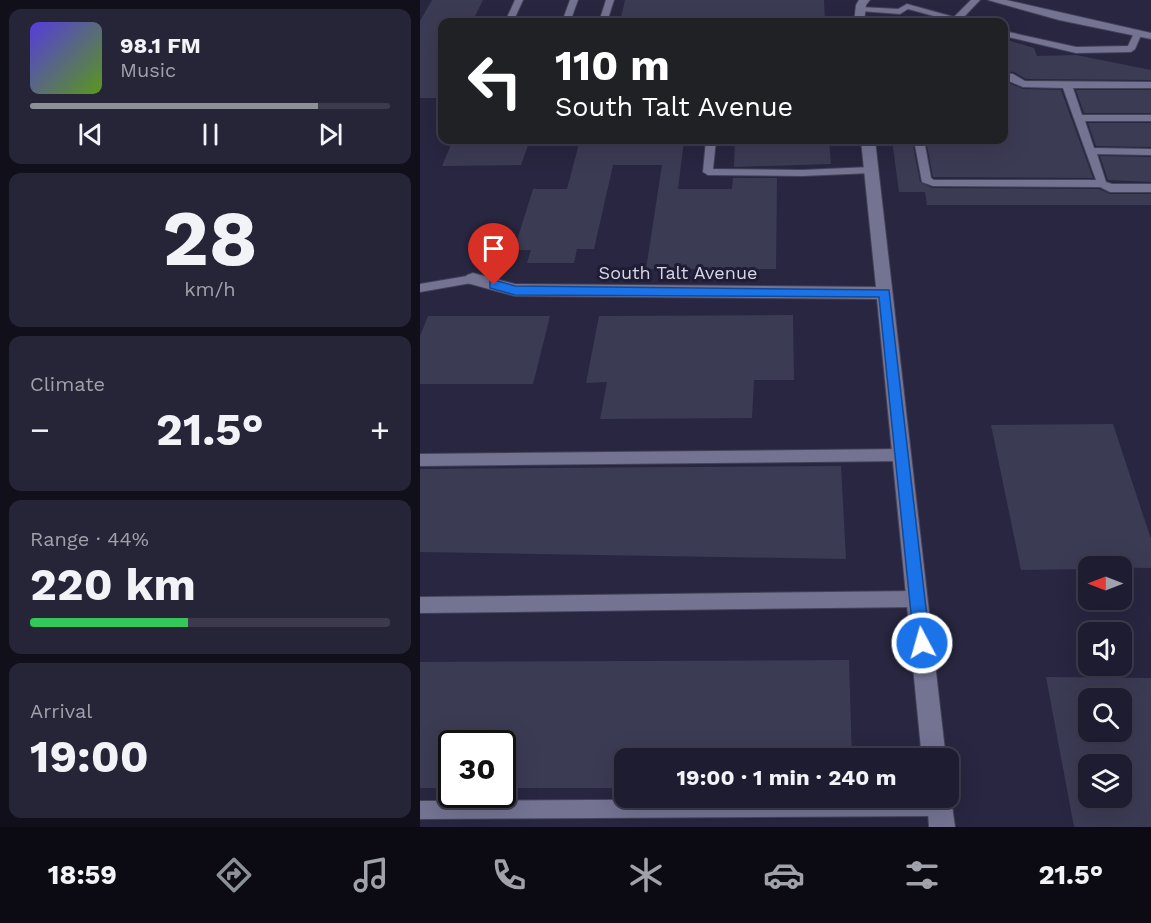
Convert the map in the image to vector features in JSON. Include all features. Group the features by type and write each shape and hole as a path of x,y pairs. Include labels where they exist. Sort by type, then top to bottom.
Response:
{"street":[{"path":"993,0 1059,17 1151,36"},
{"path":"868,144 933,748"},
{"name":"South Talt Avenue","path":"474,279 515,290 884,293"}],"lane":[{"path":"512,18 519,0"},
{"path":"567,18 574,0"},
{"path":"604,18 610,0"},
{"path":"961,18 976,0"},
{"path":"863,5 900,12 907,6 949,18"},
{"path":"1008,35 1083,51 1131,49 1138,33"},
{"path":"1008,76 1023,84 1151,85"},
{"path":"1067,85 1102,184"},
{"path":"1079,118 1151,118"},
{"path":"711,144 708,172 871,170"},
{"path":"920,144 926,180 933,183 1102,184 1110,188 1151,188"},
{"path":"1091,151 1151,152"},
{"path":"420,288 474,279"},
{"path":"420,460 902,455"},
{"path":"420,605 917,599"},
{"path":"420,810 940,811"}],"building":[{"path":"432,0 483,0 474,18 438,18 438,98 420,98 420,21"},
{"path":"625,0 824,0 825,18 621,18"},
{"path":"1008,40 1034,48 1037,56 1076,55 1151,70 1151,80 1026,79 1008,71"},
{"path":"1008,83 1023,89 1061,90 1093,178 933,177 927,144 1008,144"},
{"path":"1076,90 1151,90 1151,113 1084,113"},
{"path":"1088,123 1151,123 1151,147 1096,146"},
{"path":"451,144 529,144 521,165 442,166"},
{"path":"579,144 684,144 678,189 732,189 733,178 777,178 776,269 646,269 662,165 613,165 594,249 577,249 574,263 527,263 531,250 514,250 533,189 567,189"},
{"path":"735,144 829,144 831,164 734,167"},
{"path":"893,144 913,144 920,182 932,188 1099,189 1110,194 1151,194 1151,205 927,205 925,192 899,192"},
{"path":"1100,156 1151,157 1151,182 1108,180"},
{"path":"793,315 794,380 754,380 752,418 600,419 607,382 586,383 599,316"},
{"path":"428,316 550,316 533,384 420,384 420,336"},
{"path":"1113,424 1151,539 1151,568 1132,568 1132,556 1078,556 1078,569 1021,570 991,425"},
{"path":"841,466 846,559 420,552 420,469"},
{"path":"849,660 852,748 614,748 614,788 516,788 516,730 438,730 438,788 420,788 420,662"},
{"path":"1046,677 1151,678 1151,827 1074,827"}],"route":[{"path":"494,285 515,290 884,293 922,643"}]}
